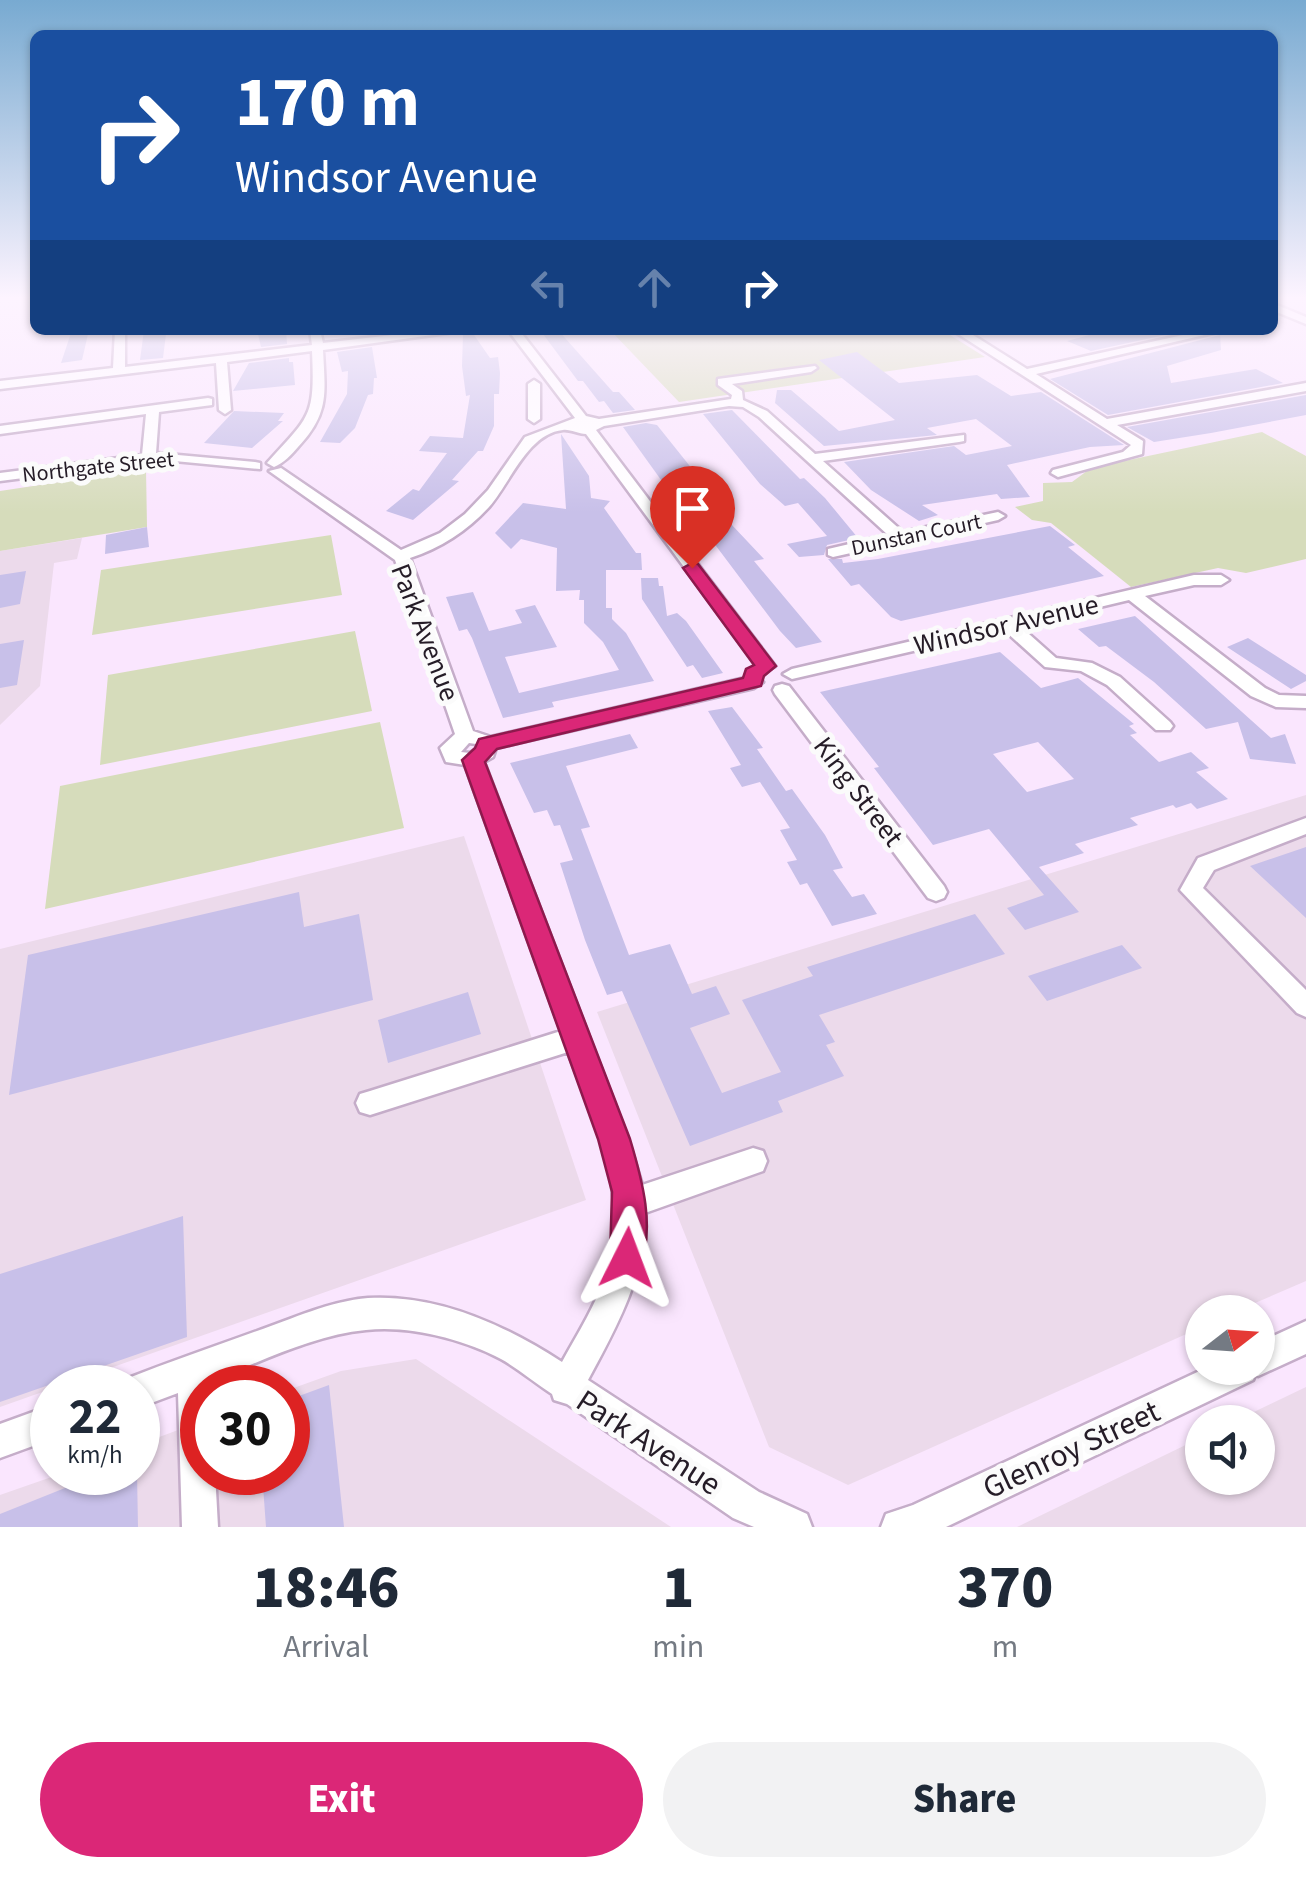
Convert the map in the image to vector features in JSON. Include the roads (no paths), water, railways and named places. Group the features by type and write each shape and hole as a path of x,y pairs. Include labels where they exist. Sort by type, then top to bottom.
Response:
{"street":[{"path":"0,385 125,370"},
{"path":"222,370 225,410"},
{"path":"275,467 303,434 322,402 320,370"},
{"path":"543,370 760,674 766,690 787,682"},
{"path":"737,402 738,394 722,382 797,370"},
{"path":"1022,370 1138,444 1136,451 1058,473"},
{"path":"1026,373 1038,370"},
{"path":"1106,423 1306,387"},
{"path":"534,420 535,388 558,389"},
{"path":"0,430 208,402"},
{"path":"399,556 432,548 446,539 504,480 530,440 584,424 737,402 763,414 900,538"},
{"path":"149,457 152,410"},
{"path":"811,459 960,438"},
{"name":"Northgate Street","path":"0,477 149,457 256,466 257,473 275,467"},
{"name":"Park Avenue","path":"275,467 399,556 475,747 614,1139 630,1204 627,1258 610,1306 566,1388 746,1505 794,1527"},
{"name":"Dunstan Court","path":"833,552 998,516"},
{"name":"Windsor Avenue","path":"787,682 1132,594 1194,580 1221,580"},
{"path":"1132,594 1258,692 1276,701 1306,702"},
{"path":"1008,624 1051,663 1078,662 1102,671 1163,726"},
{"path":"475,747 760,674"},
{"name":"King Street","path":"787,682 936,892"},
{"path":"1306,826 1206,864 1191,890 1306,1006"},
{"path":"370,1103 576,1038"},
{"path":"630,1204 753,1161"},
{"path":"210,1365 315,1326 366,1314 411,1316 459,1326 512,1348 566,1388"},
{"path":"1275,1352 1306,1337"},
{"name":"Glenroy Street","path":"899,1527 917,1522 1205,1385"},
{"path":"0,1440 30,1430"},
{"path":"199,1495 200,1527"}]}
